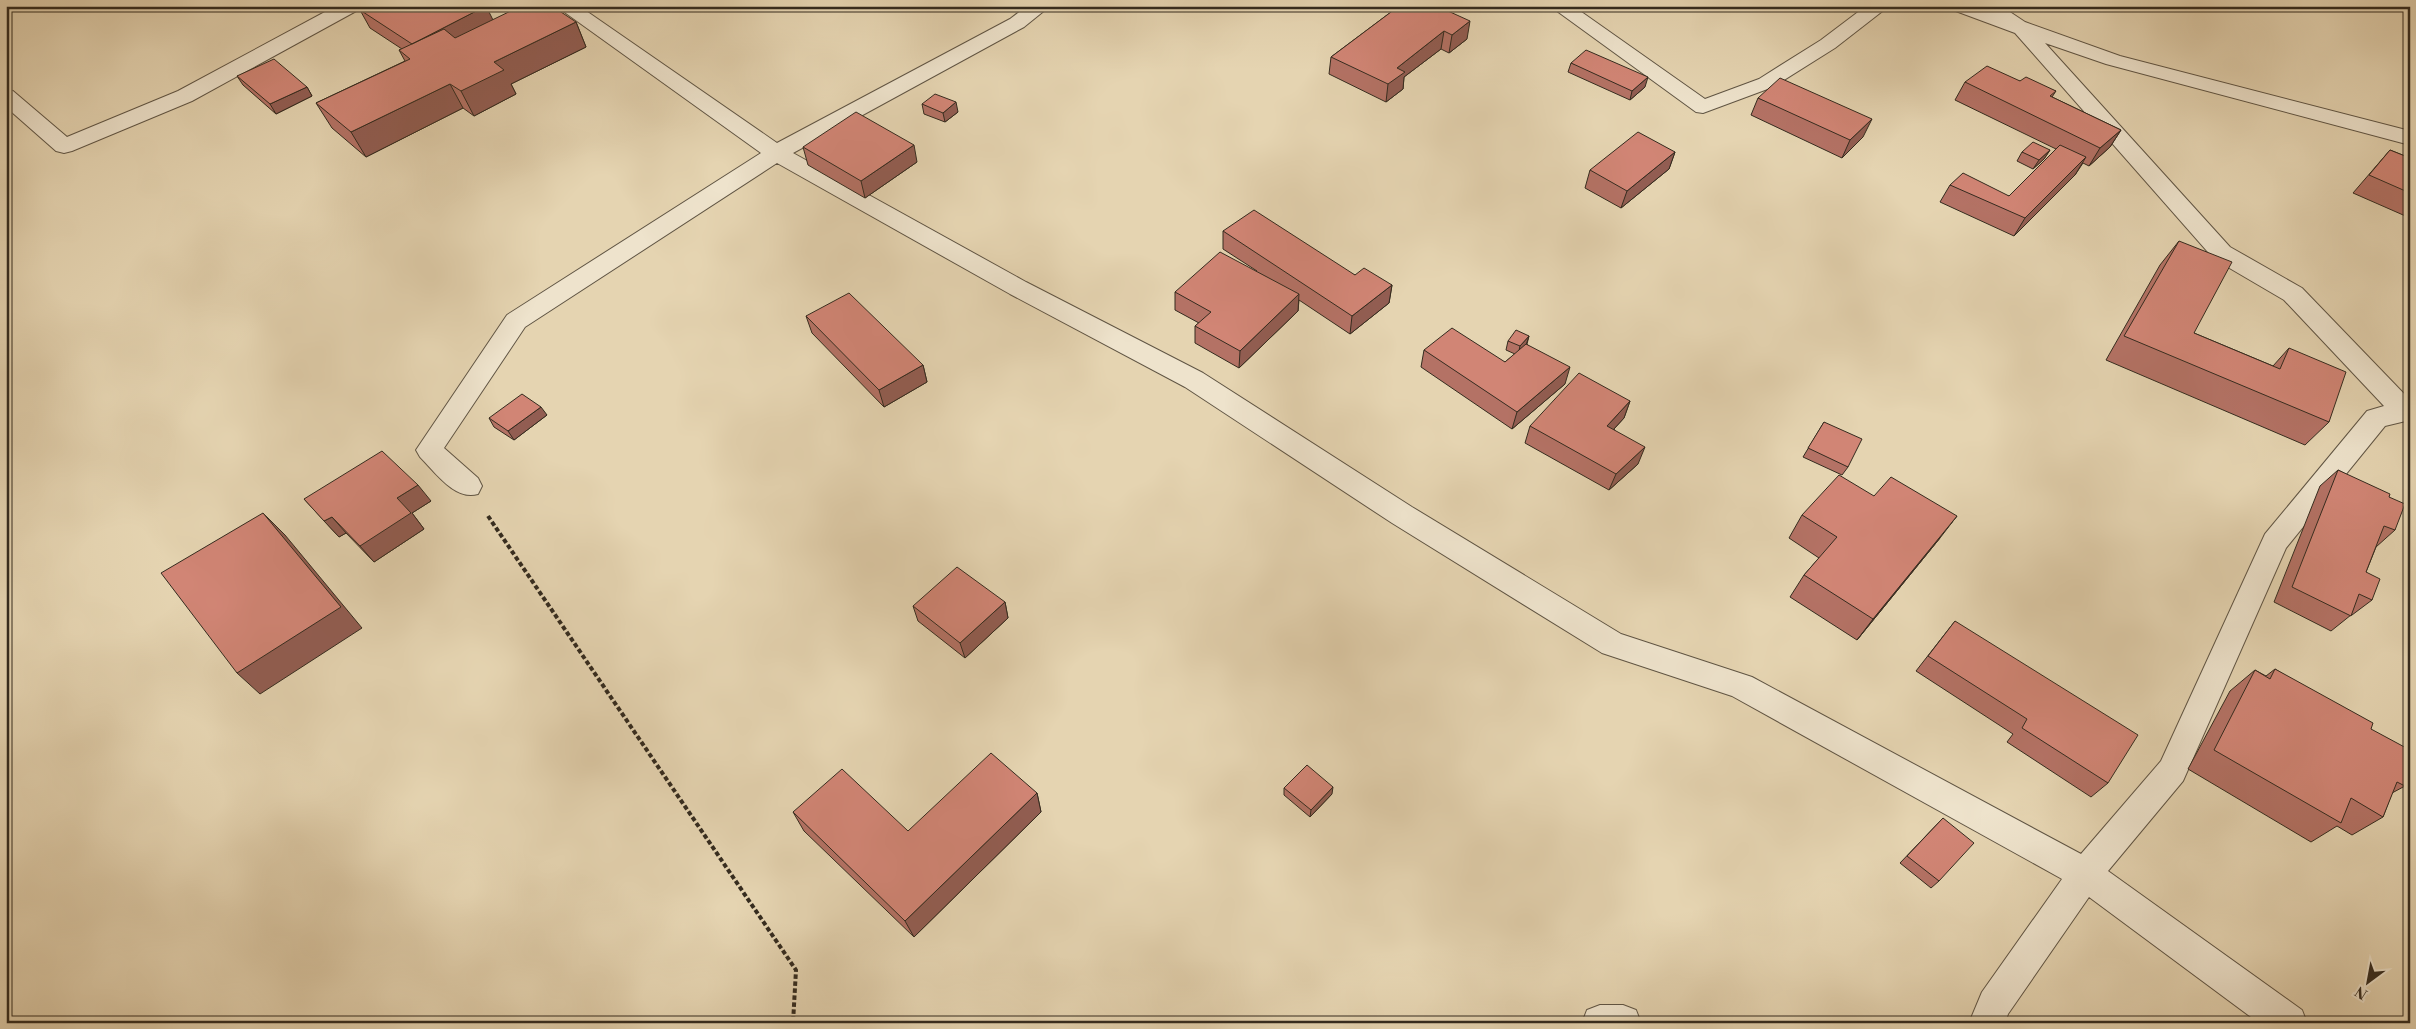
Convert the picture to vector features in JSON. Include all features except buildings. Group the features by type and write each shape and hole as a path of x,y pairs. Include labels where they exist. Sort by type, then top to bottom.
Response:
{"street":[{"path":"6,96 64,146 185,96 351,6"},
{"path":"566,6 776,153 1018,288 1194,380 1402,515 1612,644 1741,686 2085,874 2289,1023"},
{"path":"468,486 429,450 516,321 776,153 1017,23 1040,6"},
{"path":"1560,6 1703,106 1766,83 1828,44 1878,6"},
{"path":"1960,6 2113,60 2410,138"},
{"path":"1987,6 2022,29 2222,253 2292,294 2407,410"},
{"path":"1987,1023 1994,1004 2085,874 2172,771 2275,542 2376,418 2407,410"},
{"path":"1600,1023 1623,1023"}],"path":[{"path":"468,486 678,799 796,970 794,1023"}]}
